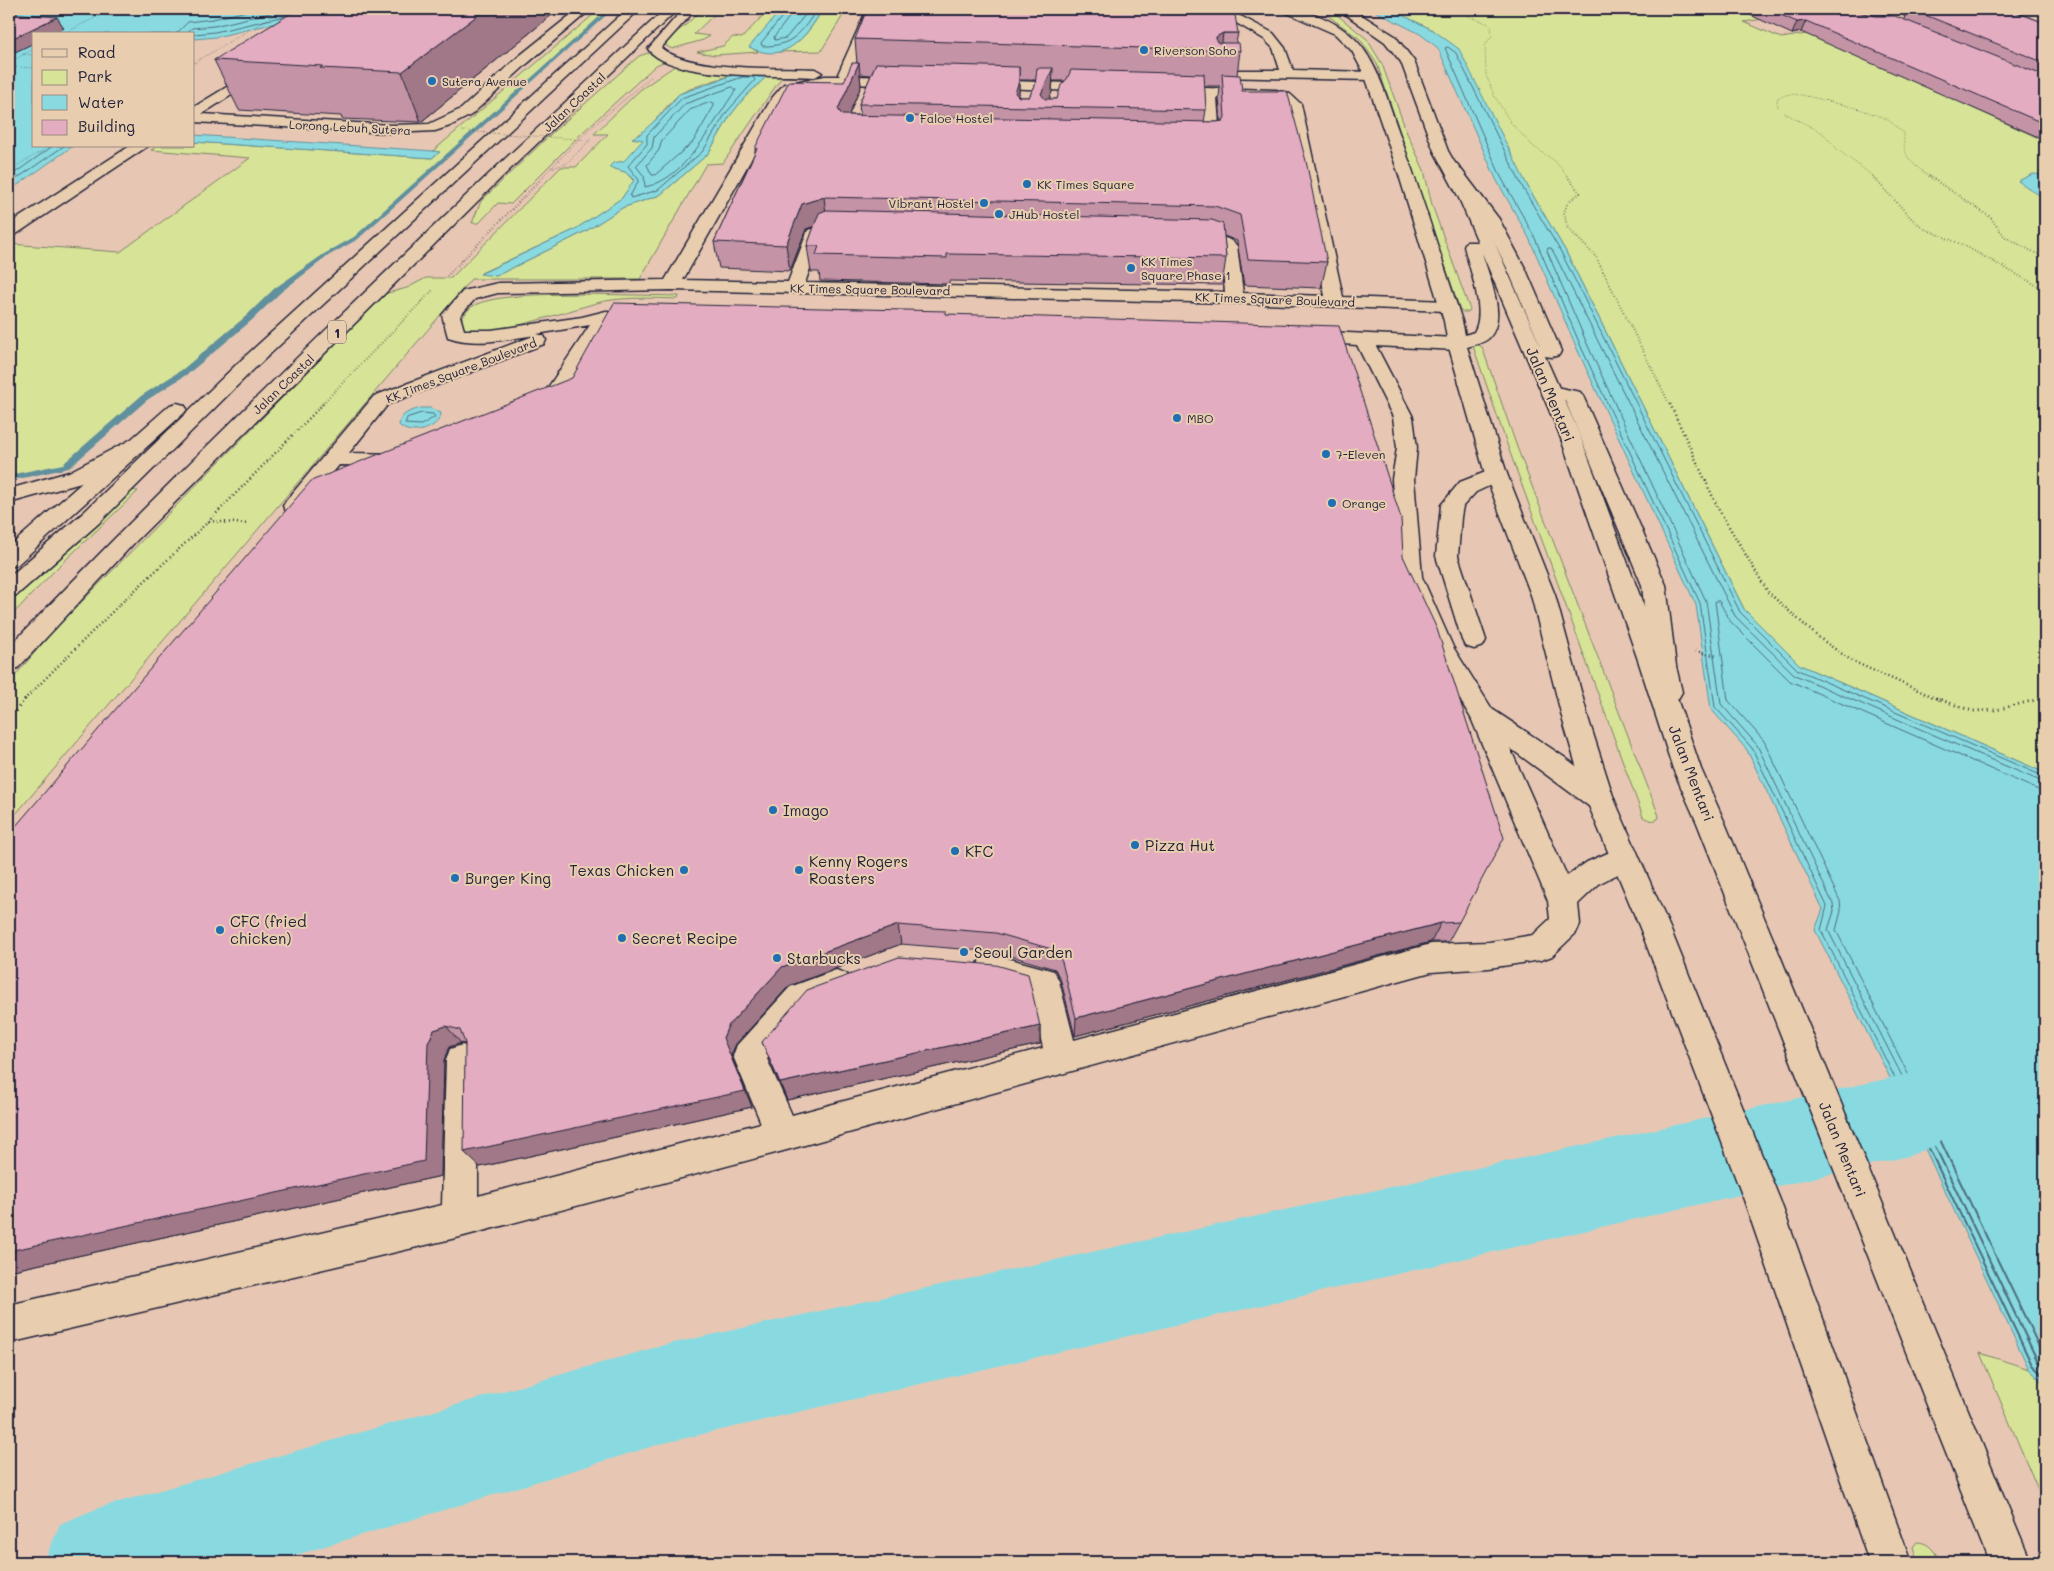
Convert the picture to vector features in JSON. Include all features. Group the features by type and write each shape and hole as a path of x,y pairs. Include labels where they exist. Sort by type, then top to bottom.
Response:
{"main road":[{"name":"Lorong Lebuh Sutera","path":"195,118 391,129 430,128 445,123 466,112 523,60 585,9"},
{"name":"Jalan Coastal","path":"9,589 91,518 246,366 634,9"},
{"name":"Jalan Coastal","path":"9,662 127,537 498,174 672,9"},
{"path":"671,284 778,101 789,87 824,80 917,78 700,68 672,60 654,49 690,9"},
{"path":"845,74 873,9"},
{"path":"1218,9 1273,40 1279,48 1288,74"},
{"path":"1289,9 1311,13 1327,11"},
{"path":"1289,9 1338,31 1357,49 1372,76 1406,172 1496,474 1543,595 1576,722 1600,799 1655,928 1762,1200 1888,1558"},
{"name":"Jalan Mentari","path":"1344,9 1390,40 1407,61 1441,151 1466,196 1569,433 1651,660 1687,770 1711,823 2010,1562"},
{"path":"1846,9 1846,13 1862,20 1891,22 1909,29"},
{"path":"1882,9 1898,16 1897,20 1891,22"},
{"path":"195,112 274,62"},
{"path":"1081,74 971,79 1028,86 1112,88"},
{"path":"1209,74 1372,76"},
{"path":"865,98 872,80"},
{"path":"1027,101 1028,86"},
{"path":"1058,102 1063,87"},
{"path":"1151,90 1276,94 1285,97 1294,104 1331,288 1336,301"},
{"path":"1184,141 1213,141 1210,92"},
{"path":"9,232 138,148"},
{"path":"1441,151 1491,219 1517,270 1552,351 1536,350"},
{"path":"1203,312 1452,324 1481,336 1487,326 1490,311 1475,254 1459,209 1466,196"},
{"path":"795,287 814,234 827,229 846,230"},
{"path":"1172,238 1212,238 1229,246 1235,298"},
{"name":"KK Times Square Boulevard","path":"665,318 606,316 582,322 491,336 466,337 455,333 451,315 469,295 498,288 616,287 671,284 1336,301 1452,324"},
{"path":"520,414 548,402 606,316"},
{"name":"KK Times Square Boulevard","path":"284,518 381,400 582,322"},
{"path":"1283,336 1363,339 1452,324"},
{"path":"9,1324 460,1219 783,1134 1431,958 1489,955 1541,947 1565,924 1563,901 1483,716 1441,648 1410,576 1403,479 1407,448 1404,417 1363,339"},
{"name":"Jalan Coastal","path":"9,560 178,408 246,366"},
{"path":"9,496 77,477 137,444"},
{"path":"334,459 406,460 424,453"},
{"path":"1474,640 1447,556 1450,517 1452,504 1468,486 1496,474"},
{"path":"1483,716 1554,764 1600,799"},
{"path":"1563,901 1576,884 1595,870 1624,858"},
{"path":"968,966 997,968 1043,981 1062,1058"},
{"path":"783,1134 749,1056 801,997 866,974"},
{"path":"460,1219 462,1060"}],"path":[{"path":"67,32 112,9"},
{"path":"195,62 284,9"},
{"path":"1427,9 1456,11 1491,25 1494,31 1486,45 1486,75 1494,95 1511,123 1534,147 1555,161 1580,193 1568,202 1564,212 1567,227 1596,257 1662,387 1719,510 1768,592 1818,637 1852,661 1935,698 1972,711 1996,710 2045,698"},
{"path":"1456,11 1462,9"},
{"path":"9,62 32,50"},
{"path":"23,54 32,55"},
{"path":"447,276 586,132 672,60"},
{"path":"9,66 32,68"},
{"path":"2045,258 2004,237 1990,217 1912,164 1903,148 1904,133 1887,118 1864,109 1802,95 1783,95 1777,98 1778,107 1823,133 1837,149 1876,179 1912,219 1925,229 1978,253 2045,290"},
{"path":"462,131 590,140 566,164 551,168"},
{"path":"9,170 47,148"},
{"path":"9,719 23,701 118,606 209,521 440,283"},
{"path":"209,521 249,524"},
{"path":"1689,649 1718,656"}],"green space":[{"path":"600,9 611,9 356,238 326,255 278,290 248,319 186,371 144,398 66,466 9,478 9,244 120,252 250,158 151,150 154,148 195,148 195,142 432,158 439,152 433,151"},
{"path":"702,9 720,9 694,34 710,36 703,40 672,49 665,45 666,40 686,25"},
{"path":"769,9 782,9 750,47 758,52 715,55 697,52 723,46 733,37 742,38"},
{"path":"823,9 847,9 821,51 777,52 792,46 804,36"},
{"path":"1390,9 1774,9 1801,13 1744,22 1781,38 1863,25 1964,104 2045,141 2045,773 1800,665 1744,609 1565,250 1528,187 1433,30"},
{"path":"1336,14 1367,39 1382,64 1407,133 1424,170 1432,205 1470,310 1468,312 1460,310 1377,64 1360,39 1327,15"},
{"path":"648,53 666,61 656,65 583,132 511,204 498,203 479,223 472,223 481,201 554,131 639,56"},
{"path":"676,65 709,72 742,72 689,89 677,96 646,129 633,138 644,140 624,162 613,163 610,167 625,172 634,181 622,198 574,230 481,273 496,276 586,231 622,208 660,195 708,154 730,116 744,98 767,76 786,71 723,163 706,164 640,279 471,279 9,822 9,683 52,632 384,294 407,288 426,278 451,278 561,167 576,167 608,134 594,134 640,90"},
{"path":"548,294 679,296 678,299 632,298 605,301 532,322 492,330 475,331 462,329 460,322 469,309 481,303 499,298"},
{"path":"1477,344 1482,347 1517,447 1659,816 1656,820 1643,817 1508,447 1473,346"},
{"path":"128,490 138,491 57,568 9,618 9,602"},
{"path":"1980,1353 2029,1369 2045,1384 2045,1506"},
{"path":"1917,1542 1921,1542 1931,1548 1940,1562 1918,1562 1913,1547"}],"water":[{"path":"9,9 312,9 302,17 216,37 195,39 195,32 32,32 32,148 70,148 9,191"},
{"path":"782,9 823,9 802,38 794,45 774,53 762,52 749,47"},
{"path":"1371,9 1390,9 1433,30 1459,49 1528,187 1565,250 1744,609 1800,665 2045,773 2045,1384 2029,1369 1909,1115 1815,930 1823,909 1747,750 1711,709 1696,605 1578,351 1529,238 1496,179 1438,48 1420,34"},
{"path":"742,72 767,76 744,98 730,116 708,154 660,195 622,208 586,231 496,276 480,274 574,230 622,198 634,180 625,172 609,167 613,163 624,161 643,140 632,138 640,134 663,113 679,94"},
{"path":"195,135 440,152 432,158 195,142"},
{"path":"2033,174 2045,175 2045,199 2018,181"},
{"path":"421,408 430,408 441,413 435,424 416,431 404,429 399,425 404,415"}],"building":[{"path":"298,9 486,9 402,72 214,60"},
{"path":"867,9 1234,9 1238,33 1223,33 1216,37 1216,39 1219,43 1239,43 1240,51 855,39"},
{"path":"1767,9 1852,9 1876,16 1895,16 2045,76 2045,124 1806,21 1797,22"},
{"path":"1910,9 2008,9 2045,23 2045,63"},
{"path":"9,13 57,17 9,40"},
{"path":"852,63 859,63 838,109 842,115 1216,122 1223,121 1225,117 1222,74 1240,75 1242,91 1287,91 1306,161 1327,262 1248,259 1240,215 1215,206 824,197 802,204 786,245 714,242 757,148 755,148 789,81 844,82"},
{"path":"876,63 1019,67 1019,81 1015,93 1019,97 1029,97 1035,86 1037,68 1053,68 1041,94 1045,99 1057,99 1061,85 1067,79 1071,70 1204,74 1206,110 859,104"},
{"path":"826,210 1212,220 1223,224 1226,258 947,254 947,258 816,255 819,246 807,246 819,213"},
{"name":"Imago","path":"614,303 946,311 946,314 1339,326 1401,518 1403,556 1437,629 1504,838 1459,922 1441,923 1076,1018 1062,962 1055,950 996,933 898,925 782,967 728,1026 723,1038 745,1091 464,1152 465,1043 460,1030 446,1026 434,1030 428,1043 424,1161 9,1251 9,834 311,481 572,378"},
{"path":"899,957 996,965 1028,974 1040,1026 780,1083 762,1042 807,990"}],"waterway":[{"path":"9,478 66,466 144,398 186,371 248,319 278,290 326,255 356,238 611,9"},
{"path":"98,1562 660,1395 1909,1115"}],"place":[{"name":"Riverson Soho","path":"1144,50"},
{"name":"Sutera Avenue","path":"432,81"},
{"name":"Faloe Hostel","path":"910,118"},
{"name":"KK Times Square","path":"1027,184"},
{"name":"Vibrant Hostel","path":"984,203"},
{"name":"JHub Hostel","path":"999,214"},
{"name":"KK Times Square Phase 1","path":"1131,268"},
{"name":"MBO","path":"1177,418"},
{"name":"7-Eleven","path":"1326,454"},
{"name":"Orange","path":"1332,503"},
{"name":"Imago","path":"773,810"},
{"name":"Pizza Hut","path":"1135,845"},
{"name":"KFC","path":"955,851"},
{"name":"Texas Chicken","path":"684,870"},
{"name":"Kenny Rogers Roasters","path":"799,870"},
{"name":"Burger King","path":"455,878"},
{"name":"CFC (fried chicken)","path":"220,930"},
{"name":"Secret Recipe","path":"622,938"},
{"name":"Seoul Garden","path":"964,952"},
{"name":"Starbucks","path":"777,958"}]}
